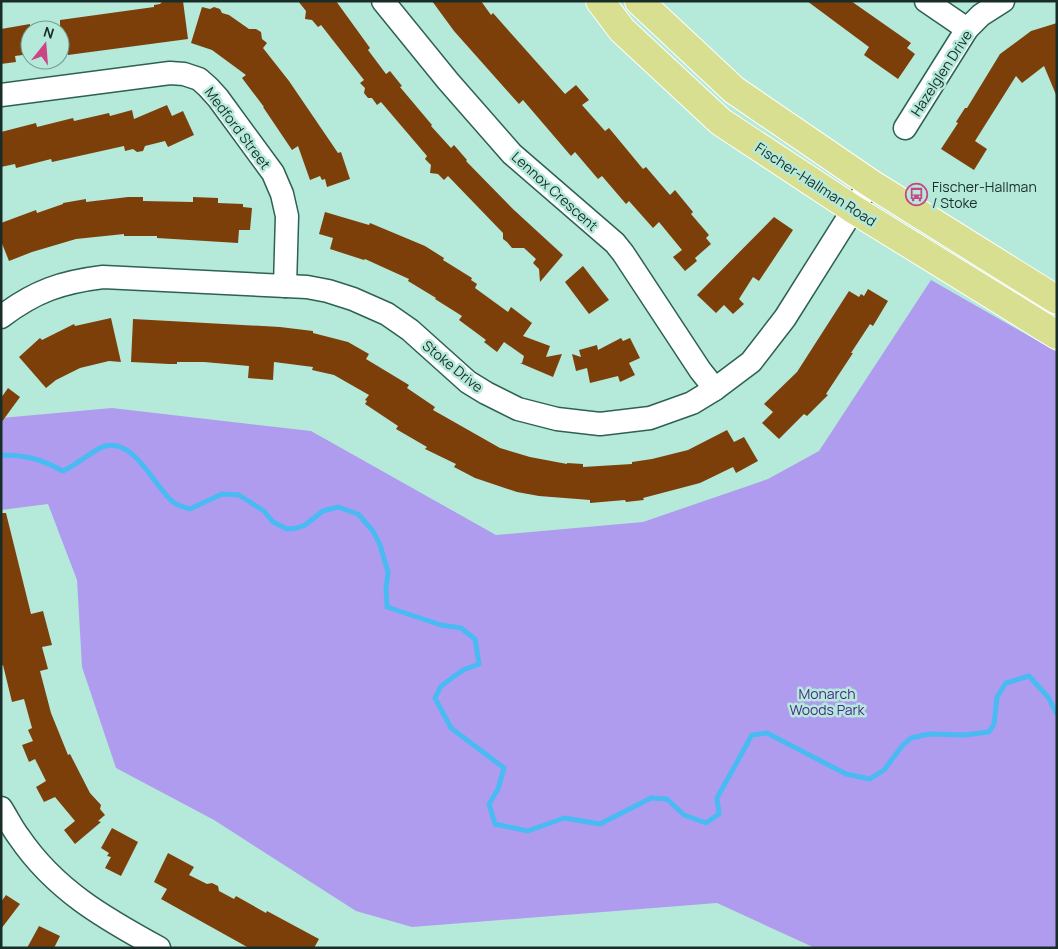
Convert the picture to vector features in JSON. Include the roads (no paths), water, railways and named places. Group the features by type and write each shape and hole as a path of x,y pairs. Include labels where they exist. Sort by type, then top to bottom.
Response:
{"main road":[{"name":"Fischer-Hallman Road","path":"600,1 622,30 721,122 853,209 1057,335"},
{"path":"639,1 734,90 870,183 1057,300"}],"street":[{"name":"Lennox Crescent","path":"383,1 448,81 512,154 615,243 715,390"},
{"path":"926,1 967,29"},
{"name":"Hazelglen Drive","path":"905,128 967,29 981,15 1003,1"},
{"name":"Medford Street","path":"1,95 170,73 184,74 199,79 218,98 273,174 282,194 287,216 285,286"},
{"name":"Stoke Drive","path":"1,316 17,304 42,291 75,280 103,277 307,287 328,291 370,305 387,314 410,330 468,382 518,409 557,419 600,424 650,418 692,403 715,390 751,362 785,318 870,183"},
{"path":"1,808 19,838 51,876 124,939 160,948"}],"waterway":[{"path":"1,455 33,458 63,471 101,447 116,446 135,456 173,502 190,509 222,494 239,495 264,511 273,522 287,529 305,525 323,511 338,507 358,514 373,531 380,545 388,572 386,589 387,607 441,625 461,628 475,639 479,664 463,670 441,686 435,698 451,728 504,768 498,789 489,804 495,824 528,831 564,818 600,824 651,798 667,799 684,815 706,823 719,814 717,798 752,735 767,733 846,774 870,779 884,770 902,746 911,738 929,734 964,735 989,732 994,724 997,697 1006,683 1029,676 1048,697 1057,714"}],"place":[{"name":"Fischer-Hallman / Stoke","path":"916,194"}],"park label":[{"name":"Monarch Woods Park","path":"827,702"}]}
